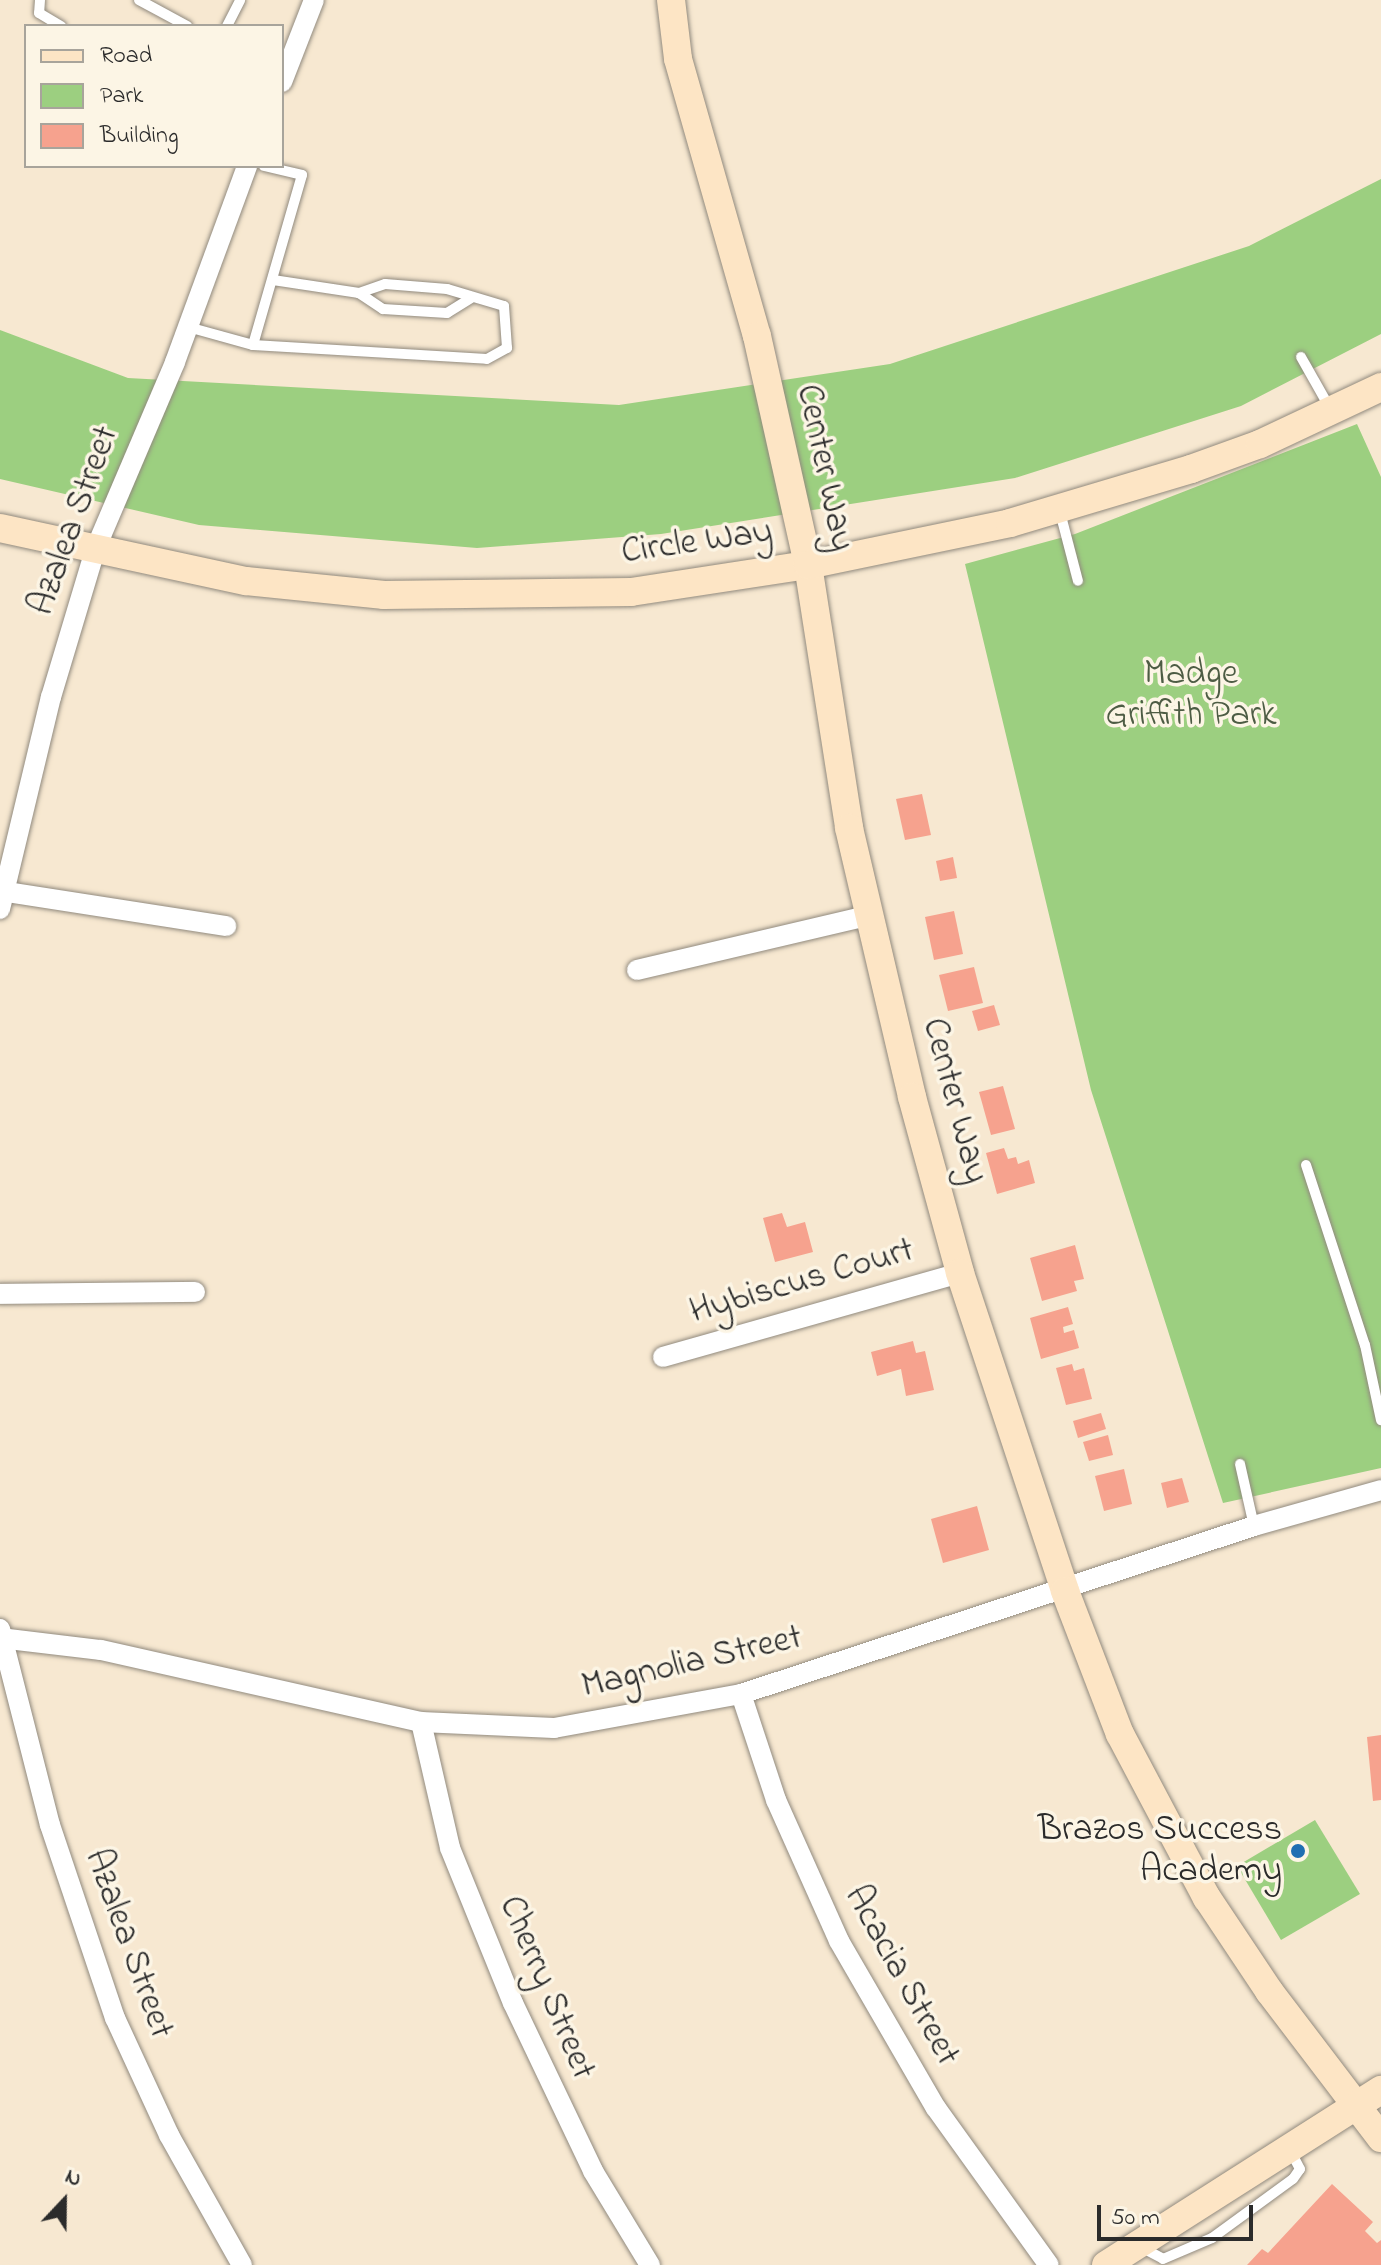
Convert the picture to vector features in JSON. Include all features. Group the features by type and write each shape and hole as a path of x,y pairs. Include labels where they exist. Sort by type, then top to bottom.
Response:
{"street":[{"path":"284,73 314,0"},
{"name":"Center Way","path":"671,0 678,59 757,336 808,565 832,735 868,916 960,1273 1065,1591 1120,1734 1207,1898 1269,1991 1381,2138"},
{"name":"Azalea Street","path":"1,897 51,697 95,550 188,327 246,168"},
{"name":"Circle Way","path":"0,528 246,581 384,595 631,592 926,543 1060,510 1205,464 1332,412 1381,387"},
{"path":"1,897 226,926"},
{"path":"637,970 868,916"},
{"name":"Hybiscus Court","path":"663,1357 960,1273"},
{"path":"0,1294 195,1292"},
{"name":"Magnolia Street","path":"1,1634 101,1650 421,1722 554,1728 741,1694 1065,1591 1254,1526 1381,1490"},
{"name":"Azalea Street","path":"1,1634 23,1731 68,1882 145,2087 242,2265"},
{"name":"Acacia Street","path":"741,1694 776,1800 839,1941 936,2108 1049,2265"},
{"name":"Cherry Street","path":"421,1722 450,1848 513,2003 593,2171 650,2265"},
{"path":"1106,2265 1381,2090"}],"lane":[{"path":"40,0 39,13 58,24"},
{"path":"139,0 183,24"},
{"path":"228,24 240,0"},
{"path":"253,345 302,175 272,168"},
{"path":"273,280 359,293 383,309 447,313 471,298"},
{"path":"188,327 253,345 487,359 507,348 504,306 447,289 385,284 359,293"},
{"path":"1301,357 1332,412"},
{"path":"1060,510 1078,581"},
{"path":"1306,1165 1365,1345 1381,1420"},
{"path":"1240,1464 1254,1526"}],"green space":[{"path":"1381,179 1381,334 1241,406 1015,478 661,534 477,548 199,525 0,479 0,330 128,378 619,405 890,364 1249,246"},
{"name":"Madge Griffith Park","path":"1357,424 1381,477 1381,1468 1223,1503 1091,1090 965,564 1075,534"},
{"path":"1315,1820 1360,1894 1281,1940 1237,1866"}],"building":[{"path":"922,794 931,835 905,840 896,799"},
{"path":"953,857 957,878 940,881 936,861"},
{"path":"954,911 963,954 934,960 925,917"},
{"path":"974,967 983,1003 948,1011 939,975"},
{"path":"994,1005 1000,1025 978,1031 972,1011"},
{"path":"1003,1086 1015,1129 991,1135 979,1092"},
{"path":"1004,1148 1008,1159 1016,1157 1018,1164 1029,1160 1035,1183 997,1194 986,1153"},
{"path":"782,1213 787,1227 805,1222 813,1252 775,1262 763,1218"},
{"path":"1075,1245 1084,1279 1074,1281 1077,1291 1042,1301 1030,1258"},
{"path":"1068,1307 1073,1324 1063,1327 1064,1333 1074,1330 1079,1348 1041,1359 1030,1318"},
{"path":"913,1341 916,1353 925,1351 934,1390 906,1396 901,1369 877,1376 871,1352"},
{"path":"1072,1364 1074,1371 1084,1368 1092,1399 1066,1405 1056,1368"},
{"path":"1101,1413 1106,1429 1078,1438 1073,1421"},
{"path":"1108,1435 1113,1455 1089,1461 1083,1442"},
{"path":"1124,1469 1132,1504 1104,1511 1095,1476"},
{"path":"1182,1478 1189,1502 1167,1508 1161,1483"},
{"path":"977,1506 989,1550 943,1563 931,1519"},
{"path":"1381,1735 1381,1800 1373,1801 1367,1737"},
{"path":"1332,2184 1373,2222 1365,2231 1377,2243 1381,2240 1381,2265 1247,2265 1262,2249 1268,2253"}],"place":[{"name":"Brazos Success Academy","path":"1298,1851"}]}
